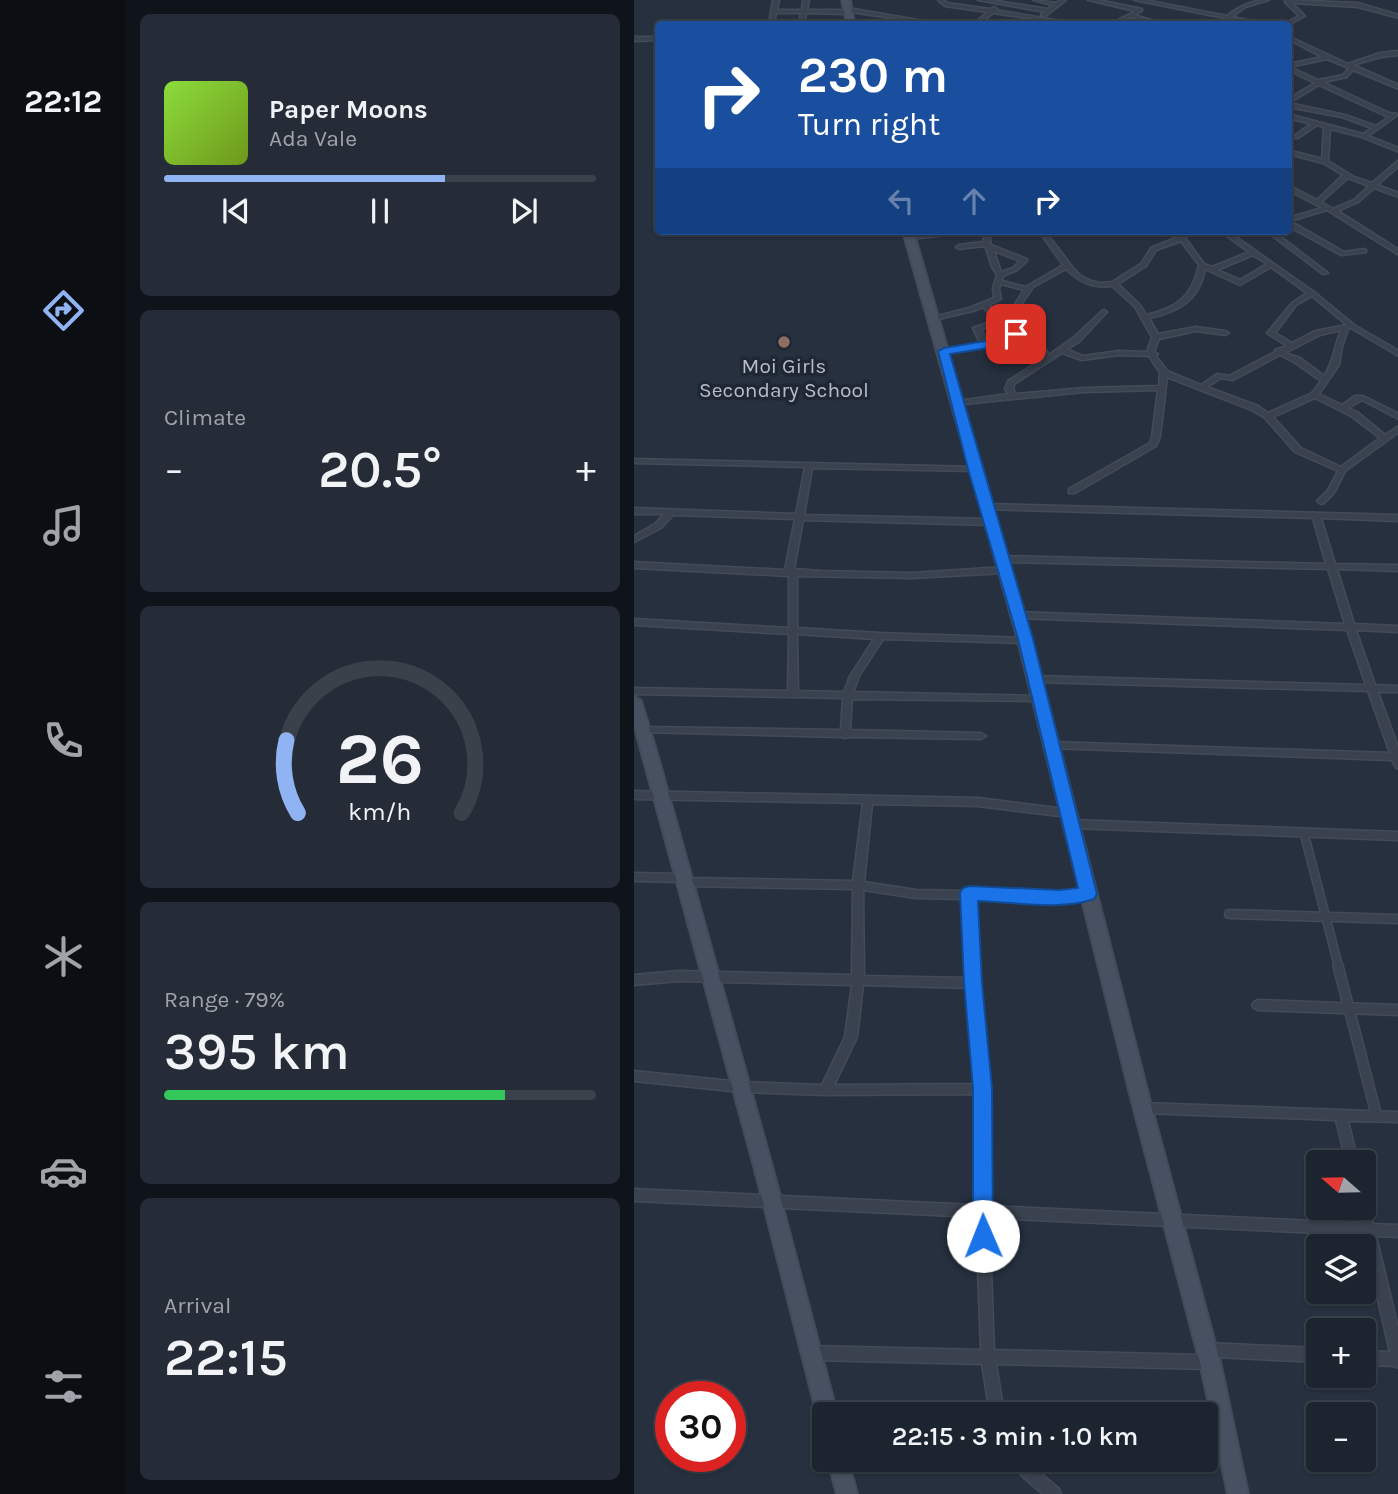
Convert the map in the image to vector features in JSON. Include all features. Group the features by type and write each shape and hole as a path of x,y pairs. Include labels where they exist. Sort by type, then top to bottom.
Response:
{"main road":[{"path":"846,0 850,21"},
{"path":"909,235 1053,746 1088,894 1208,1356 1238,1494"},
{"path":"634,701 663,796 773,1200 824,1402"},
{"path":"841,1472 847,1494"}],"street":[{"path":"771,21 776,0"},
{"path":"803,21 806,0"},
{"path":"941,0 942,3 1051,21"},
{"path":"981,0 1048,11"},
{"path":"1036,0 1055,5"},
{"path":"1038,19 1063,0"},
{"path":"1091,0 1140,10"},
{"path":"1137,0 1247,21"},
{"path":"1217,21 1243,6 1266,0"},
{"path":"1365,8 1368,0"},
{"path":"1285,1 1358,5 1399,17"},
{"path":"1285,1 1302,16 1292,21"},
{"path":"980,21 1002,2"},
{"path":"1118,21 1151,3"},
{"path":"773,11 848,11 915,21"},
{"path":"1001,20 1008,15"},
{"path":"1129,15 1150,21"},
{"path":"634,39 655,39"},
{"path":"1292,40 1399,87"},
{"path":"1292,99 1321,80 1345,76 1350,66 1380,55 1399,52"},
{"path":"1292,66 1327,57"},
{"path":"1292,69 1321,80 1380,111 1398,115"},
{"path":"1292,90 1300,92"},
{"path":"1292,104 1343,116 1376,128"},
{"path":"1364,136 1398,115"},
{"path":"1292,117 1364,136 1399,150"},
{"path":"1292,144 1296,137 1314,126 1313,123"},
{"path":"1325,162 1327,127"},
{"path":"1292,134 1296,137"},
{"path":"1292,151 1325,162 1346,176 1399,195"},
{"path":"1292,221 1356,201 1371,184 1399,162"},
{"path":"1318,202 1346,176"},
{"path":"1292,189 1330,209 1399,253"},
{"path":"1292,224 1343,254 1364,251"},
{"path":"985,235 987,246"},
{"path":"1045,235 1066,266 1081,279 1105,286 1114,284 1144,265 1153,248 1184,237"},
{"path":"1182,235 1202,265 1240,283 1272,264"},
{"path":"1274,235 1325,272"},
{"path":"1231,236 1312,293 1348,327 1399,354"},
{"path":"987,246 993,251 994,268 999,278 1027,289"},
{"path":"959,247 987,246 1025,260 999,278 996,288 998,299"},
{"path":"1211,270 1255,252"},
{"path":"1145,317 1177,309 1198,283 1202,265"},
{"path":"985,345 977,328 1001,321 1014,312 1027,289 1066,266"},
{"path":"1114,284 1138,306 1156,337"},
{"path":"1291,346 1271,333 1294,304 1312,293"},
{"path":"934,317 985,305 998,299 1020,300"},
{"path":"985,305 1006,328 1016,334 1029,336 1040,346 1046,357"},
{"path":"1013,394 1009,389 1011,383 1046,357 1062,350 1104,312"},
{"path":"1202,387 1220,376 1230,379 1318,333 1348,327"},
{"path":"1268,416 1315,395 1335,365 1338,347 1348,327"},
{"path":"1156,337 1196,329 1225,333"},
{"path":"944,351 985,345 1016,334"},
{"path":"1072,491 1153,444 1164,373 1154,354 1150,352 1156,337"},
{"path":"1062,350 1083,358 1119,353 1154,354"},
{"path":"1278,352 1297,360 1325,381"},
{"path":"1164,373 1247,405 1268,416 1298,450 1342,470"},
{"path":"957,403 1013,394 1094,387 1161,388"},
{"path":"1315,395 1354,414 1384,438"},
{"path":"1341,409 1358,398 1363,398 1399,417"},
{"path":"1321,501 1331,491 1342,470 1399,428"},
{"path":"634,461 975,469"},
{"path":"793,693 791,572 798,515 809,465"},
{"path":"634,511 873,518 927,523 988,514 1399,518"},
{"path":"634,539 658,526 671,512"},
{"path":"1053,746 1398,760 1350,627 1316,516"},
{"path":"634,565 946,576 1003,565 1399,568"},
{"path":"1017,615 1399,629"},
{"path":"634,622 880,636 1025,639"},
{"path":"845,735 848,694 855,676 880,636"},
{"path":"1035,678 1399,689"},
{"path":"634,691 1038,699"},
{"path":"643,730 981,736"},
{"path":"634,795 978,802 1069,819 1399,836"},
{"path":"825,1090 851,1037 859,979 857,885 868,800"},
{"path":"1304,833 1377,1116"},
{"path":"634,877 857,885 916,894 969,893 1060,897 1088,894"},
{"path":"969,893 973,983 983,1088 982,1212 988,1357 995,1402"},
{"path":"1230,914 1399,919"},
{"path":"634,979 712,976 973,983"},
{"path":"1258,1005 1399,1010"},
{"path":"634,1076 741,1087 825,1090 983,1088"},
{"path":"1143,1108 1399,1117"},
{"path":"1341,1115 1349,1150"},
{"path":"634,1195 1399,1230"},
{"path":"1366,1220 1398,1360 1376,1358"},
{"path":"812,1353 988,1357 1306,1355"},
{"path":"1028,1472 1054,1494"}],"place":[{"name":"Moi Girls Secondary School","path":"784,342"}],"route":[{"path":"983,1236 983,1088 973,983 969,893 1031,897 1088,894 1025,639 975,469 944,351 994,344 1016,334"}]}
